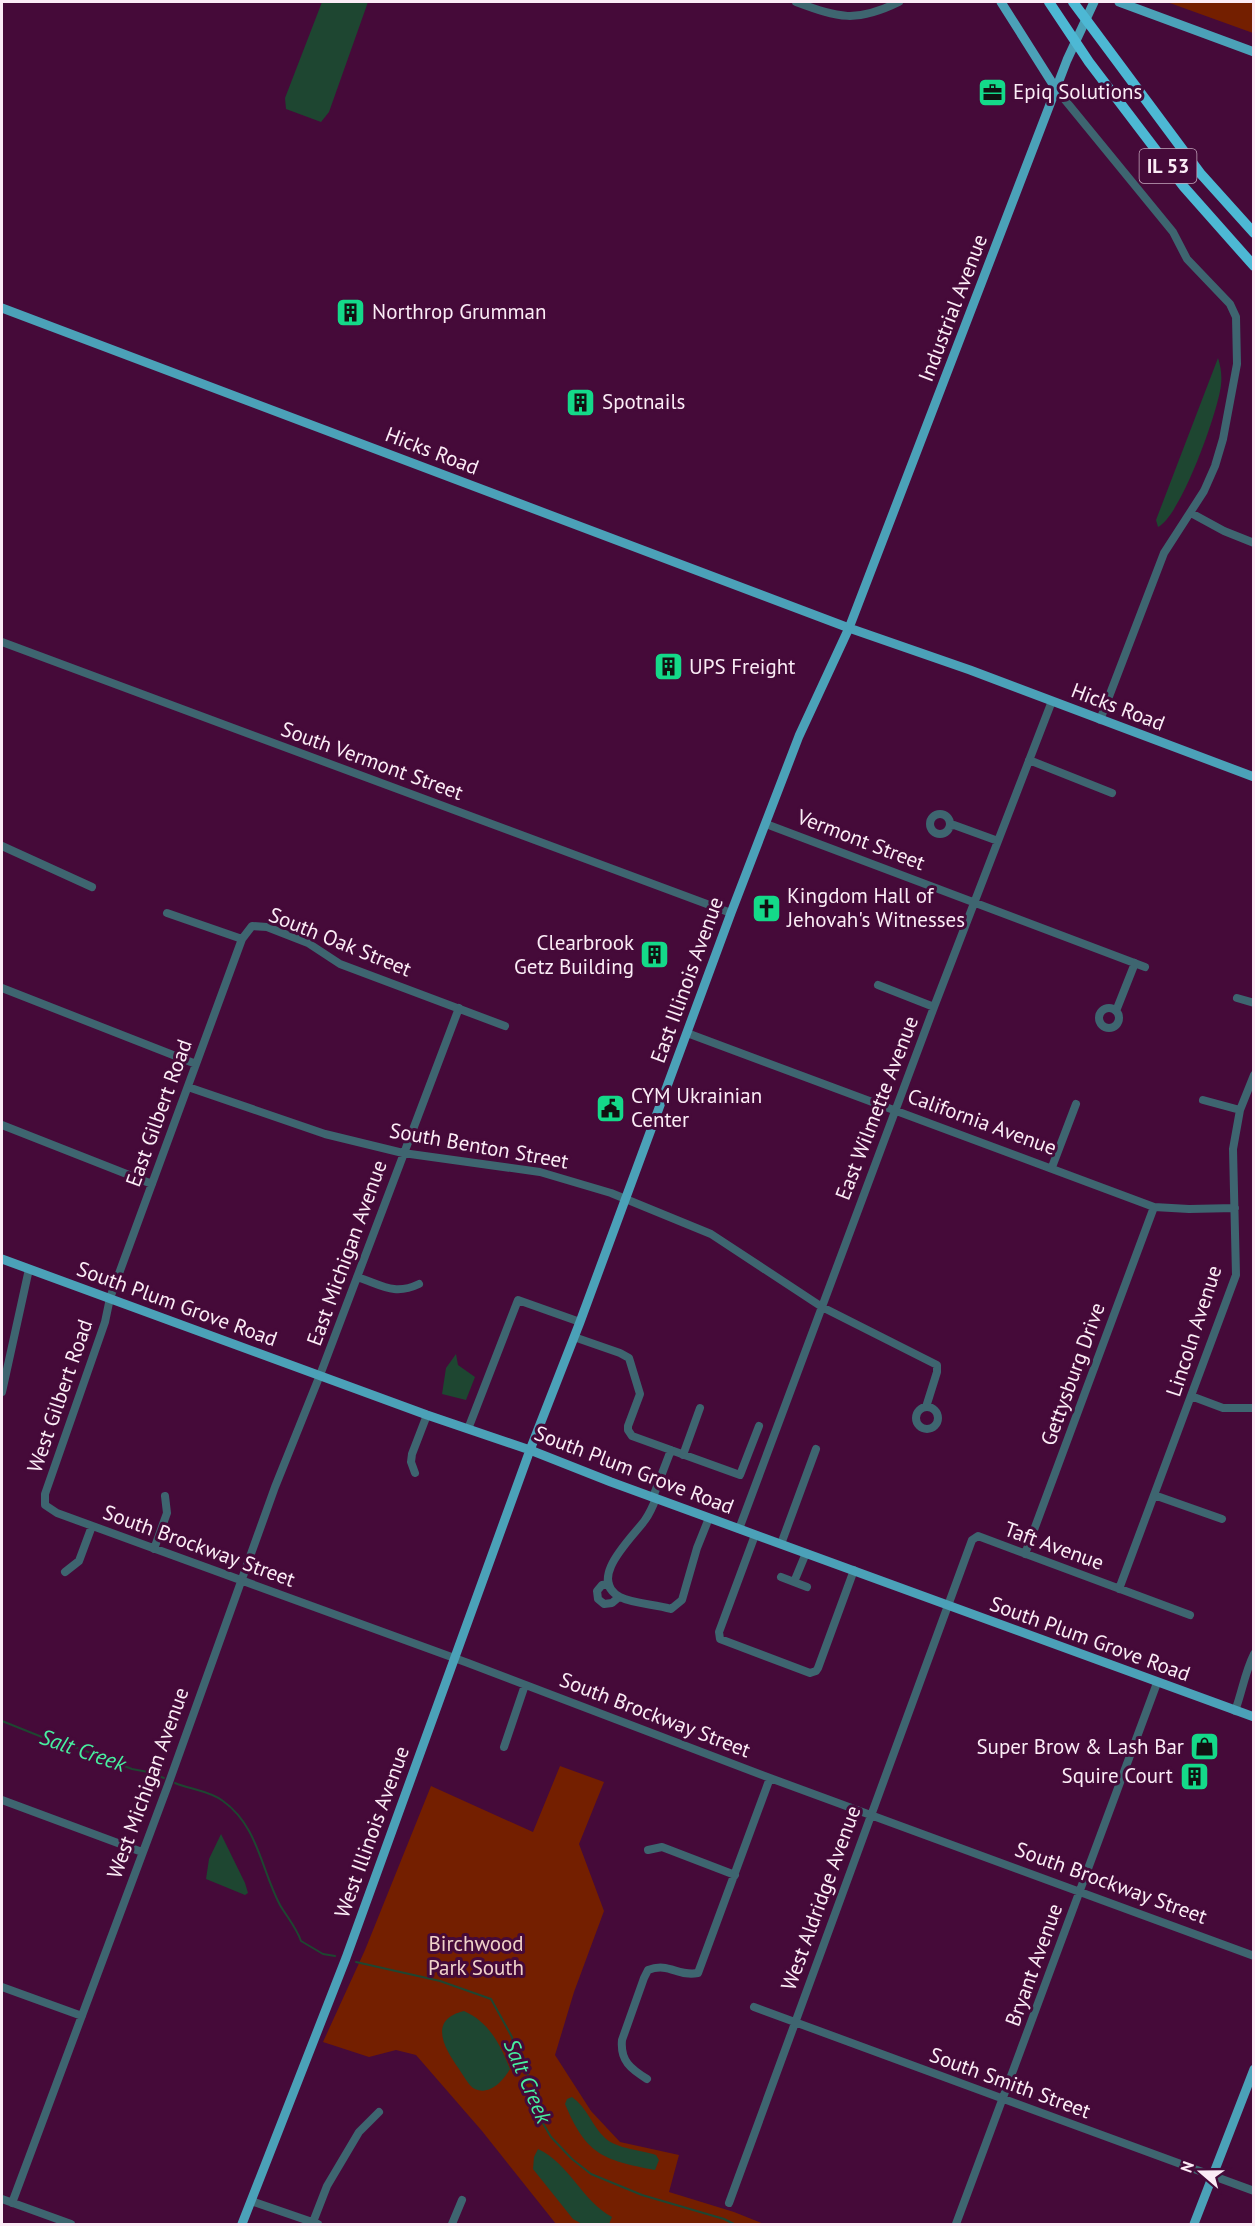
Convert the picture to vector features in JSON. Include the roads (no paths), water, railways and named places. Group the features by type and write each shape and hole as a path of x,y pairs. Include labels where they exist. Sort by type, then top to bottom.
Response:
{"highway":[{"name":"IL 53","path":"1049,2 1089,62 1184,187 1254,266"},
{"name":"IL 53","path":"1073,2 1200,173 1254,233"}],"main road":[{"path":"1001,2 1056,89"},
{"name":"Industrial Avenue","path":"849,628 1056,89 1094,2"},
{"path":"1119,2 1254,52"},
{"name":"Hicks Road","path":"2,308 849,628 970,670 1254,777"},
{"name":"East Illinois Avenue","path":"530,1450 799,736 849,628"},
{"name":"South Plum Grove Road","path":"2,1259 427,1415 530,1450 654,1498 1254,1717"},
{"name":"West Illinois Avenue","path":"242,2224 346,1958 530,1450"},
{"path":"1194,2224 1254,2069"}],"street":[{"path":"796,2 844,17 878,12 899,2"},
{"path":"1056,89 1173,232 1187,259 1230,304 1236,317 1237,364 1223,439 1215,466 1191,513 1164,553 1100,720"},
{"path":"1191,513 1224,531 1254,543"},
{"name":"South Vermont Street","path":"2,642 731,913"},
{"name":"East Wilmette Avenue","path":"739,1529 934,1007 1052,701"},
{"path":"1029,760 1112,794"},
{"name":"Vermont Street","path":"766,824 1145,967"},
{"path":"950,826 954,825 998,841"},
{"path":"2,846 92,887"},
{"name":"South Oak Street","path":"167,913 242,939 252,926 267,927 308,943 340,964 505,1026"},
{"name":"East Gilbert Road","path":"110,1298 242,939"},
{"path":"1116,1011 1135,963"},
{"path":"878,985 934,1007"},
{"path":"2,988 196,1065"},
{"path":"1237,998 1254,1003"},
{"name":"East Michigan Avenue","path":"320,1376 459,1008"},
{"name":"California Avenue","path":"687,1033 1052,1167 1154,1207 1235,1208"},
{"name":"Lincoln Avenue","path":"1119,1589 1236,1275 1233,1149 1240,1110 1254,1075"},
{"name":"South Benton Street","path":"188,1087 325,1134 403,1154 540,1172 625,1198 711,1234 822,1307 937,1365 926,1407"},
{"path":"1203,1100 1240,1110"},
{"path":"1052,1167 1076,1104"},
{"path":"2,1125 152,1184"},
{"name":"Gettysburg Drive","path":"1025,1554 1154,1207"},
{"path":"2,1392 29,1269"},
{"path":"357,1277 398,1291 419,1284"},
{"name":"West Gilbert Road","path":"45,1505 45,1494 105,1322 110,1298"},
{"path":"468,1429 518,1300 580,1322"},
{"path":"574,1337 629,1358 640,1394 628,1426 629,1434 740,1475 759,1426"},
{"name":"West Michigan Avenue","path":"12,2203 189,1728 241,1581 320,1376"},
{"path":"1191,1396 1223,1408 1254,1408"},
{"path":"683,1455 700,1408"},
{"path":"415,1473 411,1462 412,1454 427,1415"},
{"path":"781,1544 816,1449"},
{"path":"670,1450 645,1520 618,1553 609,1571 609,1584 619,1597 671,1609 678,1606 709,1518"},
{"path":"1154,1495 1221,1519"},
{"path":"154,1549 167,1513 165,1496"},
{"name":"South Brockway Street","path":"45,1505 57,1513 454,1658 770,1778 1254,1956"},
{"path":"65,1572 79,1561 92,1526"},
{"path":"755,1535 718,1635 720,1640 810,1673 818,1668 854,1570"},
{"name":"Taft Avenue","path":"948,1605 972,1540 978,1536 1190,1615"},
{"path":"794,1582 806,1553"},
{"path":"781,1577 807,1587"},
{"path":"609,1584 602,1585 597,1591 598,1599 604,1604 612,1603 619,1597"},
{"name":"West Aldridge Avenue","path":"729,2203 948,1605"},
{"path":"1235,1711 1245,1684 1246,1669 1254,1654"},
{"name":"Bryant Avenue","path":"956,2224 1004,2100 1157,1683"},
{"path":"504,1747 525,1685"},
{"path":"647,2079 625,2062 621,2049 622,2040 644,1978 648,1970 658,1966 683,1974 698,1973 770,1778"},
{"path":"2,1800 142,1852"},
{"path":"648,1850 662,1847 735,1875"},
{"path":"2,1987 82,2016"},
{"name":"South Smith Street","path":"754,2007 1254,2192"},
{"path":"251,2201 316,2224 327,2186 359,2132 379,2112"},
{"path":"2,2199 71,2224"},
{"path":"452,2224 462,2200"}],"waterway":[{"name":"Salt Creek","path":"2,1721 62,1745 78,1748 132,1769 164,1778"},
{"name":"Salt Creek","path":"175,1783 212,1795 235,1811 251,1835 280,1905 301,1941 323,1954 335,1956"},
{"name":"Salt Creek","path":"356,1962 440,1981 491,1999 512,2037 514,2048 524,2058 528,2076 539,2094 541,2120 551,2137 572,2159 591,2174 642,2195 734,2224"}],"place":[{"name":"Epiq Solutions","path":"992,92"},
{"name":"Northrop Grumman","path":"351,312"},
{"name":"Spotnails","path":"581,402"},
{"name":"UPS Freight","path":"668,667"},
{"name":"Kingdom Hall of Jehovah's Witnesses","path":"766,908"},
{"name":"Clearbrook Getz Building","path":"655,955"},
{"name":"CYM Ukrainian Center","path":"610,1108"},
{"name":"Super Brow & Lash Bar","path":"1205,1747"},
{"name":"Squire Court","path":"1194,1776"}],"park label":[{"name":"Birchwood Park South","path":"476,1956"}]}
